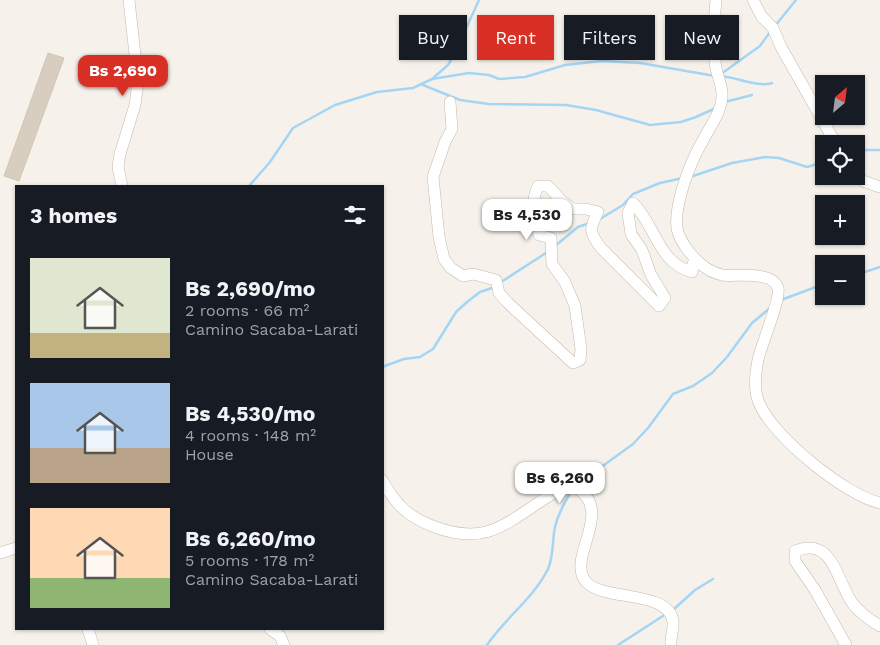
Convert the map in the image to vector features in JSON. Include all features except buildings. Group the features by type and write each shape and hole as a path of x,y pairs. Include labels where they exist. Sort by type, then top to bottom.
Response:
{"street":[{"path":"122,185 118,166 135,104 138,82 129,0"},
{"path":"716,0 714,52 722,89 722,98 701,143 685,184 677,214 678,230 684,244 700,264 710,271 720,274 761,276 774,282 778,288 778,299 763,342 756,379 756,395 760,405 769,421 830,478 853,493 880,504"},
{"path":"753,0 762,17 773,28 781,46 831,135"},
{"path":"450,102 452,129 445,142 433,177 439,238 444,260 462,276 473,274 496,280 499,293 508,304 573,363 580,360 581,349 575,306 565,282 552,264 551,238 539,235 533,218 533,198 538,186 548,186 562,201 573,209 586,209 598,212 591,227 593,237 601,248 659,306 665,298 651,275 642,250 632,234 628,213 633,203 642,212 658,244 680,269 692,272 693,264 700,264"},
{"path":"865,182 880,187"},
{"path":"384,484 394,501 409,513 429,525 452,534 489,532 558,490 576,487 585,492 590,501 590,533 581,561 580,571 584,580 594,587 650,600 662,606 670,614 673,622 670,636 671,645"},
{"path":"846,645 816,590 795,561 795,551 807,547 818,549 830,558 853,604 865,616 880,626"},
{"path":"0,553 15,548"},
{"path":"88,630 93,645"},
{"path":"271,630 280,636 284,645"}],"waterway":[{"path":"250,185 270,162 293,128 335,105 377,92 413,88 432,79 448,65 454,55 479,0"},
{"path":"775,26 796,0"},
{"path":"721,74 760,46 770,32"},
{"path":"432,79 469,73 489,75 499,79 525,77 565,65 602,61 640,63 715,76"},
{"path":"721,76 761,84 772,83"},
{"path":"423,85 460,100 489,104 566,105 596,110 650,125 681,122 716,108"},
{"path":"725,102 752,95"},
{"path":"865,150 880,150"},
{"path":"690,177 732,163 765,157 779,158 807,167 815,165"},
{"path":"600,219 623,205 633,194 660,183 683,178"},
{"path":"555,246 578,227 590,223"},
{"path":"501,282 549,251"},
{"path":"865,272 880,267"},
{"path":"384,366 404,359 420,357 433,349 456,312 480,292 495,287"},
{"path":"781,300 815,287"},
{"path":"578,484 633,444 648,428 673,394 693,386 712,373 727,357 752,323 770,308"},
{"path":"487,645 542,580 551,558 556,522 571,492"},
{"path":"673,610 695,590 713,579"},
{"path":"618,645 666,614"}]}
